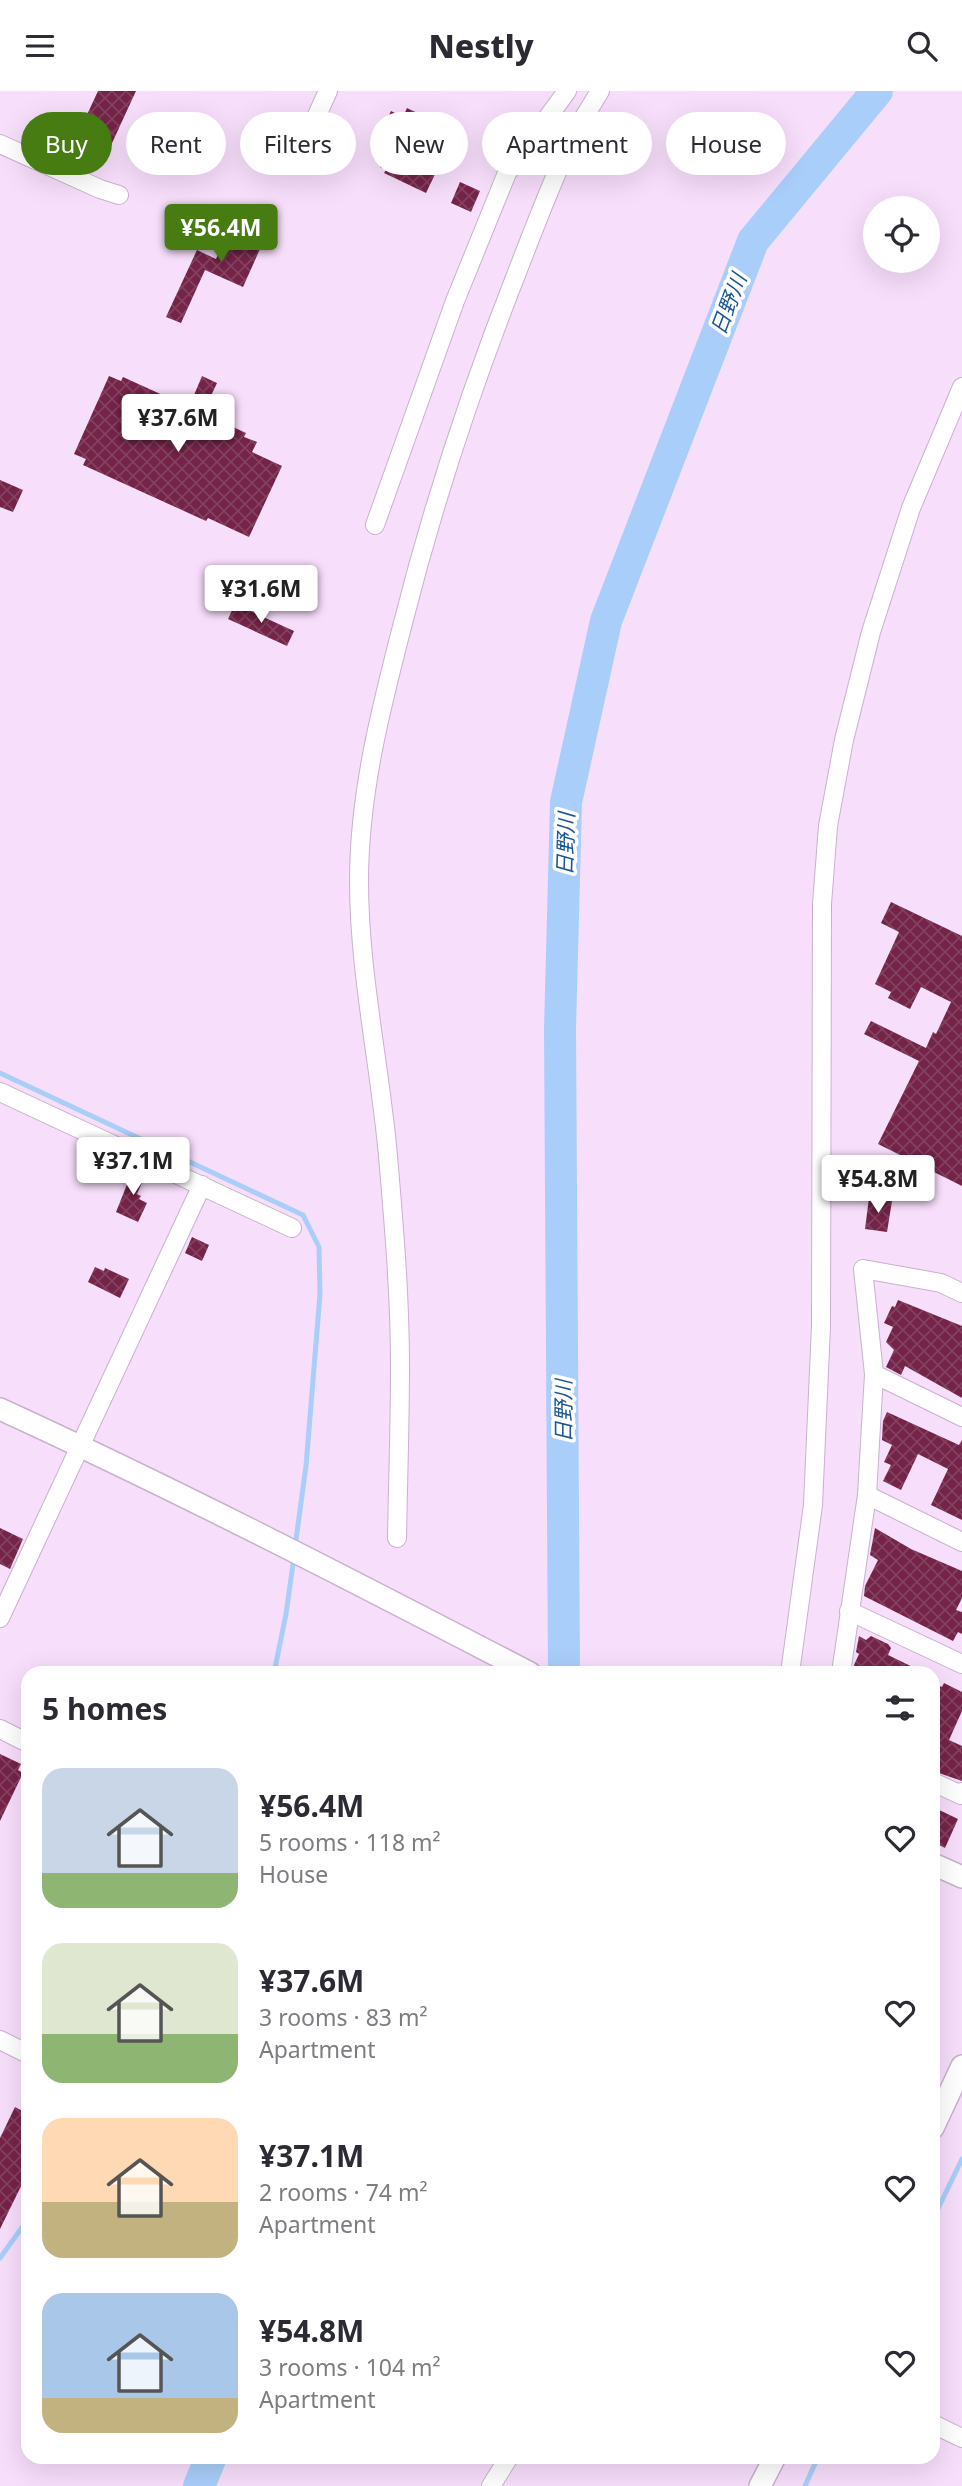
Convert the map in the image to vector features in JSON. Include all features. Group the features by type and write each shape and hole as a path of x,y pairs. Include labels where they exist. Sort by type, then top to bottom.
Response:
{"street":[{"path":"318,112 328,91"},
{"path":"376,525 455,301 507,173 566,91"},
{"path":"397,1538 400,1362 394,1218 362,944 359,881 367,785 388,683 414,579 457,435 490,341 571,140 600,91"},
{"path":"0,144 119,195"},
{"path":"791,1666 813,1506 821,1326 821,904 828,826 844,740 871,632 911,507 962,387"},
{"path":"0,1092 292,1228"},
{"path":"0,1618 202,1185"},
{"path":"842,1666 867,1495 874,1374 863,1269 940,1283 962,1293"},
{"path":"874,1374 962,1417"},
{"path":"0,1409 284,1546 517,1666"},
{"path":"867,1495 962,1542"},
{"path":"849,1611 962,1664"},
{"path":"0,1729 21,1740"},
{"path":"940,1785 961,1795 962,1793"},
{"path":"940,1867 962,1877"},
{"path":"0,2041 21,2051"},
{"path":"940,2113 962,2066"},
{"path":"940,2427 962,2438"},
{"path":"491,2486 505,2464"},
{"path":"760,2486 771,2464"}],"building":[{"path":"98,91 136,91 112,143 112,112 88,112"},
{"path":"388,175 435,175 426,193"},
{"path":"460,182 480,191 471,212 451,203"},
{"path":"236,216 268,231 243,287 205,270 181,323 166,317 197,250 216,259"},
{"path":"109,376 121,381 123,377 189,407 202,376 217,383 203,413 246,433 244,437 257,442 252,452 282,466 249,537 208,518 206,521 83,465 86,459 74,454"},
{"path":"0,480 23,490 13,512 0,507"},
{"path":"235,604 294,631 287,646 228,619"},
{"path":"891,902 962,936 962,1186 878,1144 919,1061 864,1034 871,1021 926,1048 933,1032 936,1034 951,1002 921,987 910,1009 888,998 891,992 875,984 899,932 881,923"},
{"path":"134,1167 146,1173 137,1194 141,1196 139,1199 147,1203 138,1222 116,1212"},
{"path":"869,1198 892,1201 887,1232 865,1229"},
{"path":"192,1237 209,1245 202,1261 185,1253"},
{"path":"95,1267 104,1271 105,1268 129,1279 120,1298 88,1282"},
{"path":"898,1300 962,1326 962,1398 905,1366 901,1375 886,1367 894,1350 886,1342 893,1327 884,1323"},
{"path":"887,1412 959,1445 962,1440 962,1520 931,1505 948,1469 918,1454 901,1490 883,1481 891,1465 884,1462 892,1445 882,1440 883,1421"},
{"path":"0,1528 23,1539 10,1569 0,1564"},
{"path":"875,1528 911,1549 962,1571 962,1598 956,1610 962,1612 962,1634 958,1632 953,1641 864,1596 865,1586 878,1560 870,1555"},
{"path":"859,1636 866,1640 871,1636 888,1644 891,1648 888,1655 911,1666 854,1666 859,1654 856,1652"},
{"path":"944,1683 962,1692 962,1711 949,1740 962,1746 962,1781 940,1773 940,1686"},
{"path":"0,1754 21,1764 18,1770 21,1777 0,1821"},
{"path":"940,1810 958,1819 945,1848 940,1846"},
{"path":"15,2107 21,2110 21,2186 0,2229 0,2138"}],"waterway":[{"name":"日野川","path":"564,1666 560,1029 566,802 606,621 753,241 877,91"},
{"path":"0,1073 303,1215 319,1247 320,1294 306,1466 295,1547"},
{"path":"275,1666 294,1557"},
{"path":"940,2205 962,2159"},
{"path":"0,2258 21,2229"},
{"name":"日野川","path":"199,2486 208,2464"},
{"path":"805,2486 815,2464"}]}
